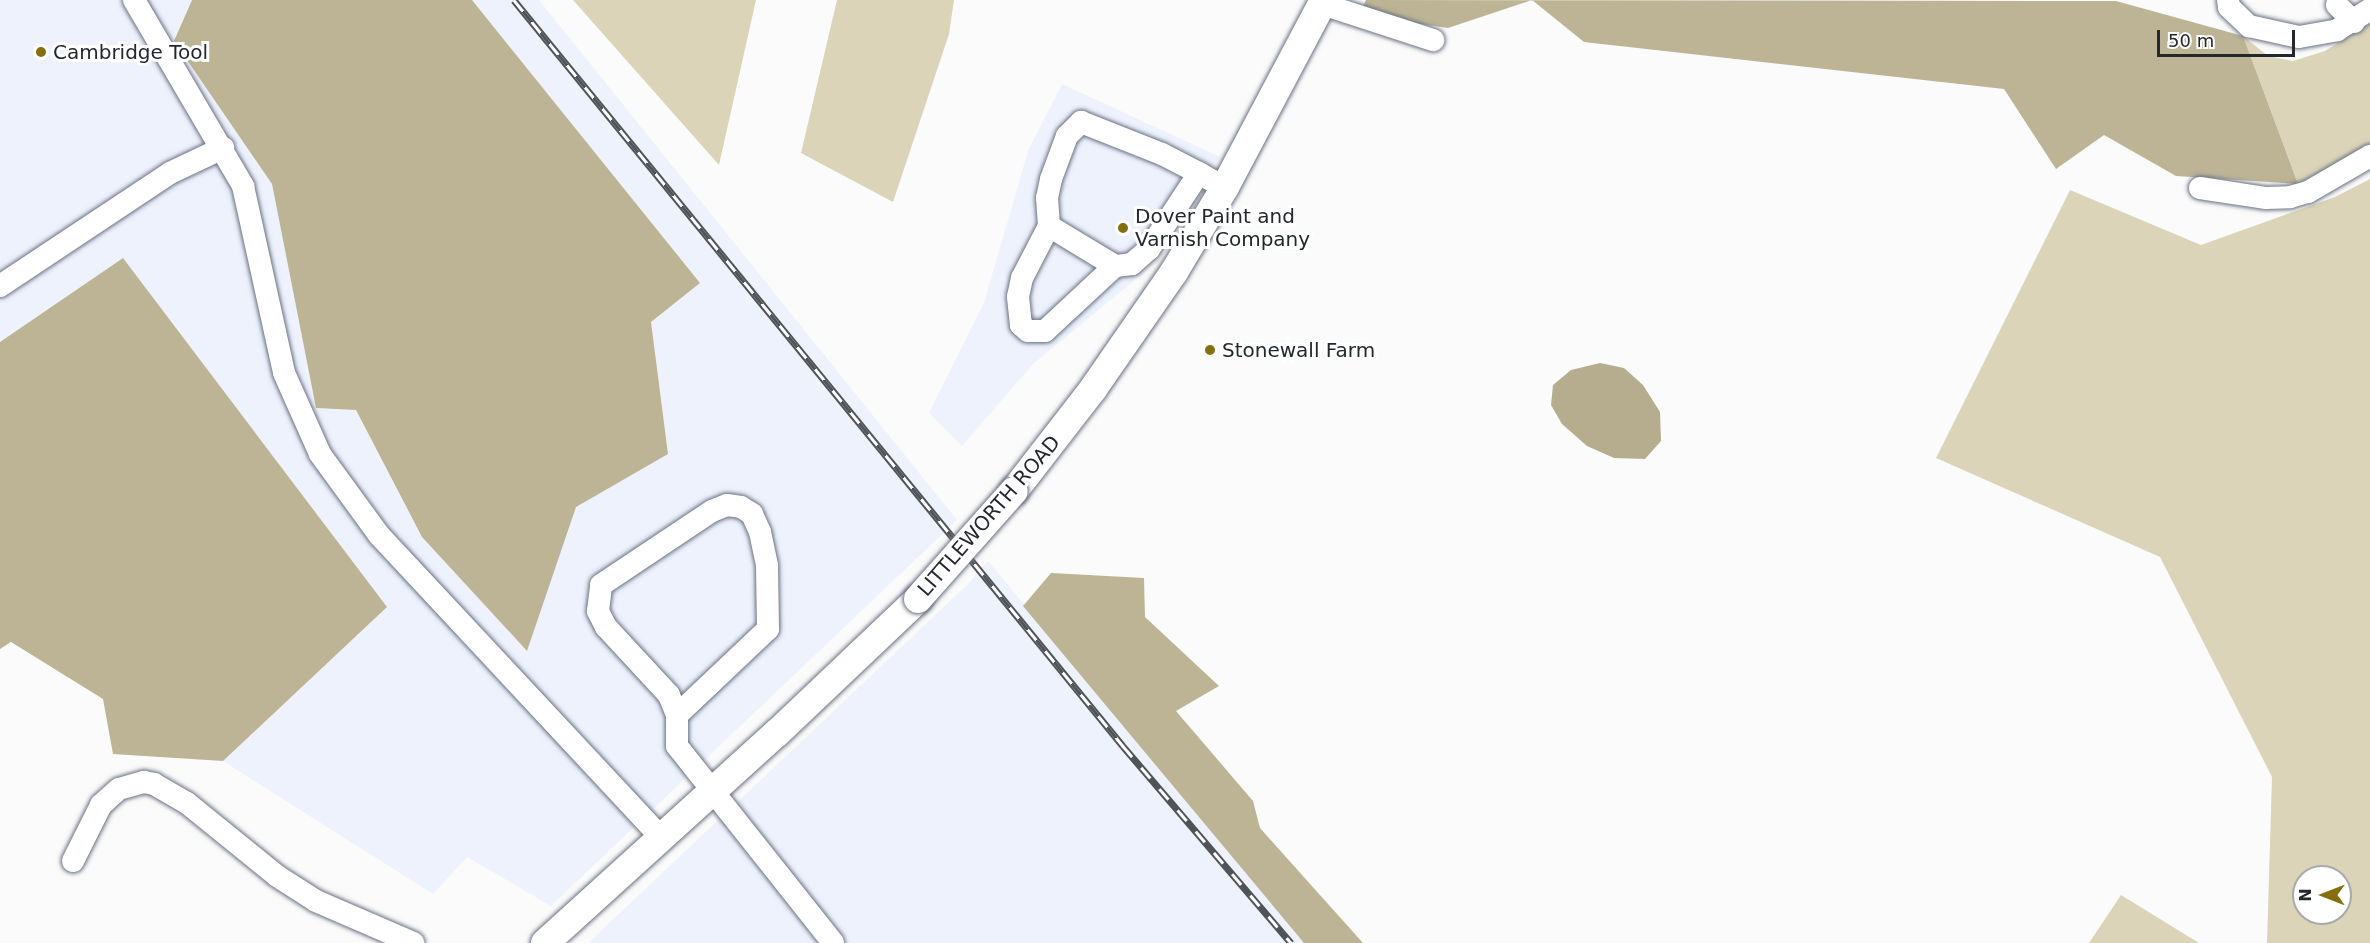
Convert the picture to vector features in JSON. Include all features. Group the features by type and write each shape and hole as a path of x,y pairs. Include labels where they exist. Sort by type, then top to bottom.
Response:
{"main road":[{"name":"LITTLEWORTH ROAD","path":"545,943 712,793 918,599 1014,491 1139,325 1225,187 1323,2"}],"street":[{"path":"134,0 223,148 243,186 284,373 299,413 336,480 379,535 662,839"},
{"path":"2224,1 2249,26 2299,37 2326,33 2362,16"},
{"path":"1323,2 1433,40"},
{"path":"2337,5 2362,16"},
{"path":"1199,173 1138,260 1115,266 1045,331 1028,331 1021,325 1018,297 1022,278 1049,226 1047,198 1050,179 1067,135 1081,122 1162,154 1199,173 1225,187"},
{"path":"0,286 170,172 223,148"},
{"path":"2200,188 2266,198 2290,197 2308,192 2370,156"},
{"path":"1049,226 1115,266"},
{"path":"677,715 768,629 767,566 760,532 752,514 741,507 727,505 712,511 601,585 598,611 606,627 669,695 677,715 677,746 832,943"},
{"path":"73,861 101,805 125,787 154,784 187,803 277,876 316,901 413,943"}],"shaded area":[{"path":"0,0 192,0 174,41 272,184 316,408 356,410 422,537 527,651 575,507 668,454 651,322 700,283 472,0 539,0 957,520 551,906 467,857 433,894 223,761 387,607 123,258 0,342"},
{"path":"192,0 472,0 700,283 651,322 668,454 576,507 527,651 422,537 356,410 316,408 272,184 174,41"},
{"path":"573,0 756,0 719,165"},
{"path":"837,0 954,0 949,34 893,202 801,153"},
{"path":"1366,0 1531,0 1448,28 1359,15"},
{"path":"1532,0 2116,1 2243,36 2298,184 2176,176 2104,135 2056,169 2004,89 1584,42"},
{"path":"2370,23 2370,147 2298,184 2243,36 2268,56 2293,61 2325,51"},
{"path":"1062,84 1220,157 1142,274 1033,364 962,446 929,413 984,303 1028,151"},
{"path":"2370,179 2370,943 2267,943 2272,777 2160,557 1936,458 2070,190 2201,245 2335,197"},
{"path":"123,258 387,607 223,761 113,754 103,699 11,642 0,649 0,342"},
{"path":"1600,363 1624,368 1643,385 1660,412 1661,441 1645,459 1614,458 1587,446 1562,424 1551,405 1553,385 1571,370"},
{"path":"988,561 1304,943 588,943 969,583"},
{"path":"1051,573 1144,578 1145,617 1219,686 1176,711 1253,801 1260,828 1363,943 1304,943 1023,606"},
{"path":"2121,895 2199,943 2089,943"}],"railway":[{"path":"514,0 1123,746 1291,943"}],"place":[{"name":"Cambridge Tool","path":"41,52"},
{"name":"Dover Paint and Varnish Company","path":"1123,228"},
{"name":"Stonewall Farm","path":"1210,350"}]}
